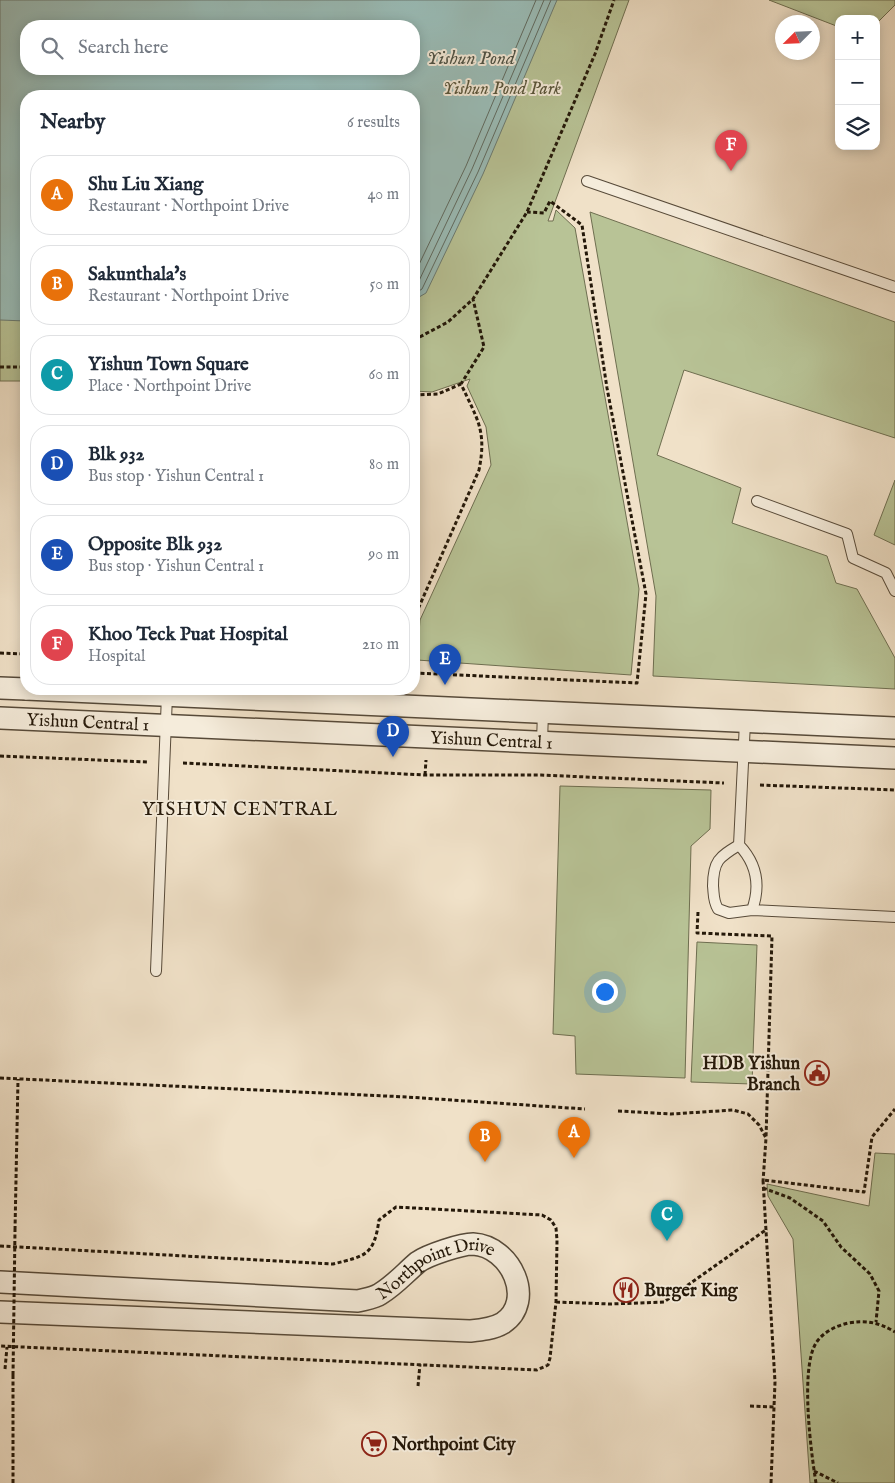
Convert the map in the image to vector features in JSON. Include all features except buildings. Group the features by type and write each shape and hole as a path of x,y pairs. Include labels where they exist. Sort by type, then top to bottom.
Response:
{"street":[{"name":"Yishun Central 1","path":"0,688 20,689"},
{"name":"Yishun Central 1","path":"167,695 895,728"},
{"name":"Yishun Central 1","path":"0,718 895,758"},
{"name":"Northpoint Drive","path":"0,1282 358,1301 378,1296 403,1278 419,1261 444,1251 472,1244 493,1249 508,1261 516,1278 517,1299 511,1314 504,1322 482,1330 470,1331 0,1312"}],"lane":[{"path":"587,181 895,287"},
{"path":"757,501 846,534 853,558 886,573 895,591"},
{"path":"156,971 167,695"},
{"path":"542,742 543,712"},
{"path":"745,722 739,845 750,856 757,875 756,899 752,910"},
{"path":"739,845 722,855 713,868 714,903 718,909 729,913 752,910 895,917"}],"path":[{"path":"420,337 448,322 473,299 527,212 595,54 614,0"},
{"path":"420,673 637,683 646,594 607,388 582,225 550,201 544,214 527,212"},
{"path":"420,395 438,394 461,384 484,347 473,299"},
{"path":"0,367 20,367"},
{"path":"420,604 481,462 484,447 480,425 461,384"},
{"path":"0,653 20,654"},
{"path":"0,756 164,762 425,776 541,775 895,790"},
{"path":"698,906 697,934 772,936 763,1180 775,1382 771,1483"},
{"path":"0,1078 398,1097 586,1109"},
{"path":"13,1483 18,1079"},
{"path":"763,1180 864,1192 872,1137 895,1109"},
{"path":"618,1111 671,1114 741,1111 754,1119 766,1138"},
{"path":"763,1190 790,1198 823,1222 841,1247 870,1274 878,1291 876,1322"},
{"path":"556,1302 611,1304 664,1302 767,1229"},
{"path":"0,1246 10,1246"},
{"path":"816,1483 807,1382 809,1361 816,1343 828,1330 843,1324 860,1321 876,1322 895,1332"},
{"path":"5,1369 7,1347"},
{"path":"418,1386 420,1364"},
{"path":"750,1406 774,1407"},
{"path":"814,1471 838,1483"}],"green space":[{"name":"Yishun Pond Park","path":"0,0 629,0 548,221 553,221 556,210 575,228 639,589 631,675 420,660 420,620 491,465 486,427 467,386 470,379 432,392 420,391 420,90 20,90 20,381 0,381"},
{"path":"769,0 895,0 895,5 880,20 880,15 835,15 835,25 820,20 820,15 808,15"},
{"path":"590,212 895,322 895,438 684,370 657,455 741,488 732,523 827,556 836,583 857,589 895,658 895,689 653,676 656,596"},
{"path":"895,480 895,545 874,535"},
{"path":"560,786 711,790 710,829 691,846 685,1078 576,1074 575,1036 553,1034"},
{"path":"697,942 757,945 752,1084 691,1082"},
{"path":"875,1153 895,1154 895,1483 810,1483 793,1239 768,1196 767,1184 869,1206"}],"water":[{"name":"Yishun Pond","path":"0,0 557,0 483,174 426,293 420,296 420,90 20,90 20,321 0,320"}],"place":[{"name":"Khoo Teck Puat Hospital","path":"731,171"},
{"name":"Opposite Blk 932","path":"445,685"},
{"name":"Blk 932","path":"393,757"},
{"name":"HDB Yishun Branch","path":"817,1073"},
{"name":"Shu Liu Xiang","path":"574,1158"},
{"name":"Sakunthala's","path":"485,1162"},
{"name":"Yishun Town Square","path":"667,1241"},
{"name":"Burger King","path":"626,1290"},
{"name":"Northpoint City","path":"374,1444"}],"district":[{"name":"YISHUN CENTRAL","path":"240,808"}]}
